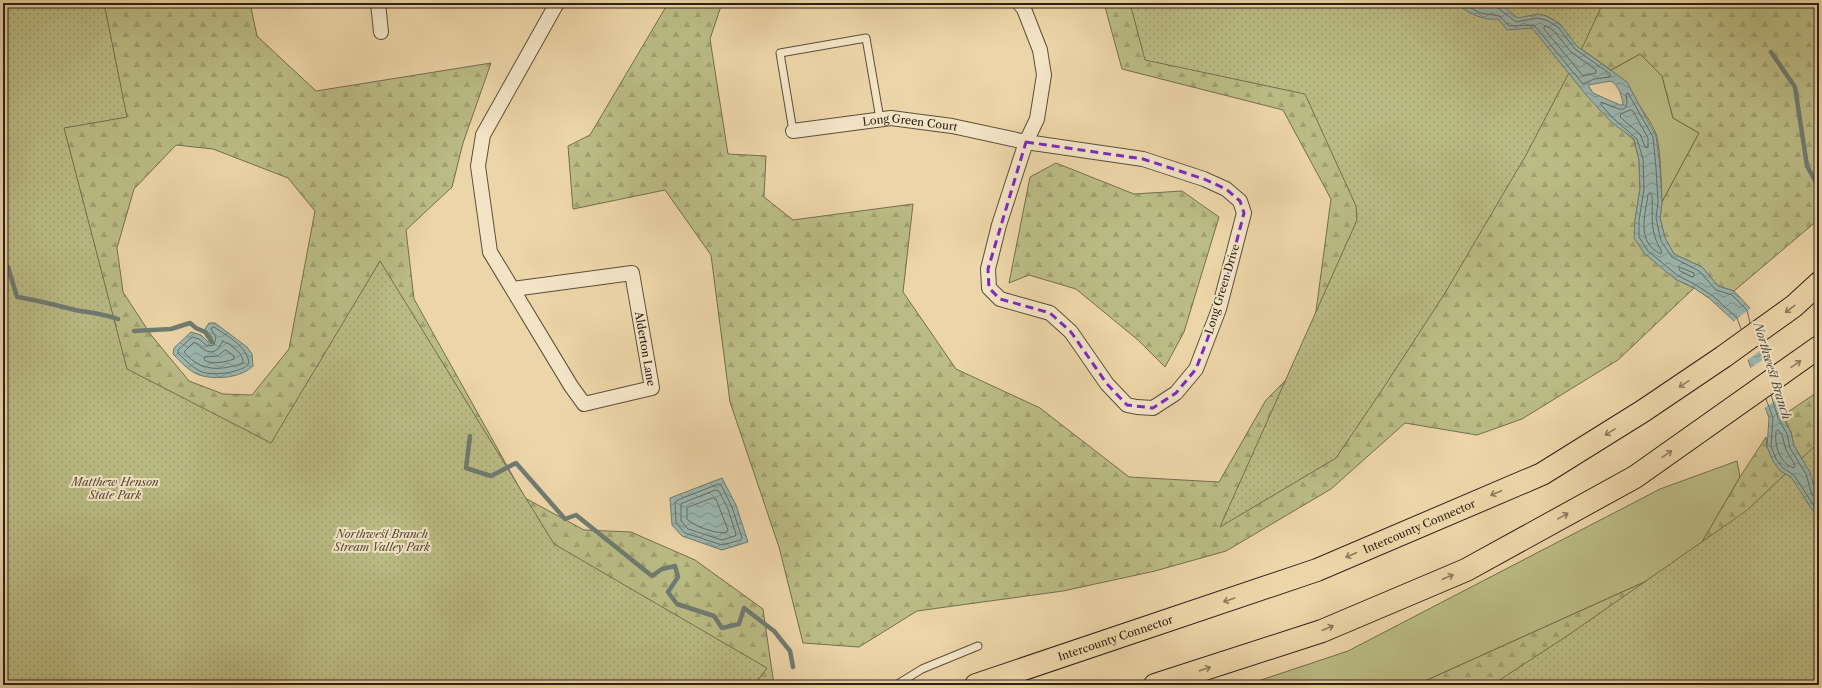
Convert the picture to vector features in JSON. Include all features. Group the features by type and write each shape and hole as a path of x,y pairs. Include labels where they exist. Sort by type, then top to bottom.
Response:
{"highway":[{"name":"Intercounty Connector","path":"976,685 1316,570 1542,474 1643,411 1794,306 1819,283"},
{"path":"1155,685 1322,631 1466,570 1635,477 1819,347"}],"street":[{"path":"378,3 382,32"},
{"name":"Alderton Lane","path":"513,290 632,273 652,388 584,404 571,386 490,252 478,166 483,135 557,3"},
{"name":"Long Green Drive","path":"1019,3 1024,9 1040,50 1044,75 1036,119 1026,142 988,269 989,288 1000,299 1050,313 1070,332 1107,384 1127,405 1153,408 1176,393 1196,369 1219,309 1244,213 1240,201 1226,189 1204,179 1143,159 1026,142"},
{"name":"Long Green Court","path":"793,132 891,118 952,126 1026,142"}],"lane":[{"path":"793,132 780,53 866,38 880,119"},
{"path":"896,685 922,669 978,646"}],"highlighted area":[{"path":"1026,142 1143,159 1204,179 1226,189 1240,201 1244,213 1219,309 1196,369 1176,393 1153,408 1127,405 1107,384 1071,332 1050,313 1000,299 989,288 988,269"}],"green space":[{"path":"3,3 250,3 257,36 316,91 491,63 463,143 452,187 406,230 414,299 525,498 584,530 631,532 695,560 763,609 774,685 3,685","holes":["176,145 213,149 288,178 315,211 289,349 252,395 223,394 189,381 151,335 123,292 117,248 134,189"]},
{"path":"3,3 104,3 127,117 64,128 127,369 271,443 380,261 554,544 767,668 754,685 3,685"},
{"path":"666,3 722,3 710,39 728,154 766,156 764,197 793,220 913,204 903,292 956,369 1040,408 1129,477 1219,482 1266,400 1310,356 1331,199 1283,110 1122,69 1104,3 1455,3 1527,30 1634,140 1639,160 1640,189 1635,220 1675,279 1694,288 1618,360 1522,419 1477,435 1405,423 1331,489 1226,551 1155,571 1063,591 917,611 859,647 803,643 779,547 730,402 711,255 665,190 573,209 568,146 590,135 667,5"},
{"path":"1130,3 1603,3 1584,44 1526,155 1445,293 1336,458 1220,527 1357,220 1356,206 1305,94 1145,60"},
{"path":"1524,3 1819,3 1819,219 1734,291 1718,286 1702,267 1674,254 1665,238 1660,218 1662,202 1699,133 1673,118 1662,76 1640,54 1611,70 1577,46"},
{"path":"1640,54 1662,76 1673,118 1699,133 1662,202 1661,170 1657,137 1654,129 1644,112 1611,70"},
{"path":"1056,163 1134,194 1182,191 1219,217 1184,332 1165,367 1138,340 1076,289 1029,275 1009,283 1030,177"},
{"path":"1819,391 1819,494 1810,472 1794,446 1791,432 1782,416"},
{"path":"1766,437 1767,447 1791,477 1819,685 1416,685 1691,561 1740,477"},
{"path":"1819,442 1819,685 1492,685 1570,634 1746,511"},
{"path":"1737,461 1740,477 1691,561 1416,685 1246,685 1348,651 1660,489"}],"water":[{"path":"1455,3 1490,3 1502,5 1518,18 1538,14 1547,16 1560,24 1577,46 1627,82 1656,136 1662,202 1660,218 1665,238 1674,254 1702,267 1718,286 1734,291 1750,308 1782,416 1791,432 1794,446 1810,472 1816,493 1819,494 1819,510 1813,511 1791,477 1780,471 1773,461 1767,447 1769,418 1734,321 1710,299 1694,288 1675,279 1644,253 1634,238 1640,189 1639,160 1634,139 1611,122 1587,96 1532,28 1507,30 1498,19 1486,19 1480,17 1470,13","holes":["1611,81 1620,92 1623,105 1593,93 1588,85"]},
{"path":"209,323 215,323 247,347 252,354 253,366 243,373 230,377 209,377 194,373 173,354 174,348 191,332 201,335 208,342 212,342 212,337 205,329"},
{"path":"722,478 736,505 748,542 722,550 682,536 672,525 670,498"}],"pier":[{"path":"1752,307 1764,348 1746,361 1733,322"},
{"path":"1767,357 1779,398 1763,409 1749,369"}],"waterway":[{"path":"1771,52 1795,87 1807,166 1819,188"},
{"path":"3,265 8,267 17,297 75,310 101,314 118,319"},
{"path":"134,331 171,329 190,323 196,328 205,332 212,342"},
{"path":"470,436 466,468 491,476 516,463 565,519 576,515 652,576 662,569 675,566 678,577 668,592 677,604 714,616 722,628 739,624 744,608 774,631 790,651 793,667"}],"water label":[{"name":"Northwest Branch","path":"1772,371"}],"park label":[{"name":"Matthew Henson State Park","path":"115,488"},
{"name":"Northwest Branch Stream Valley Park","path":"382,540"}]}
